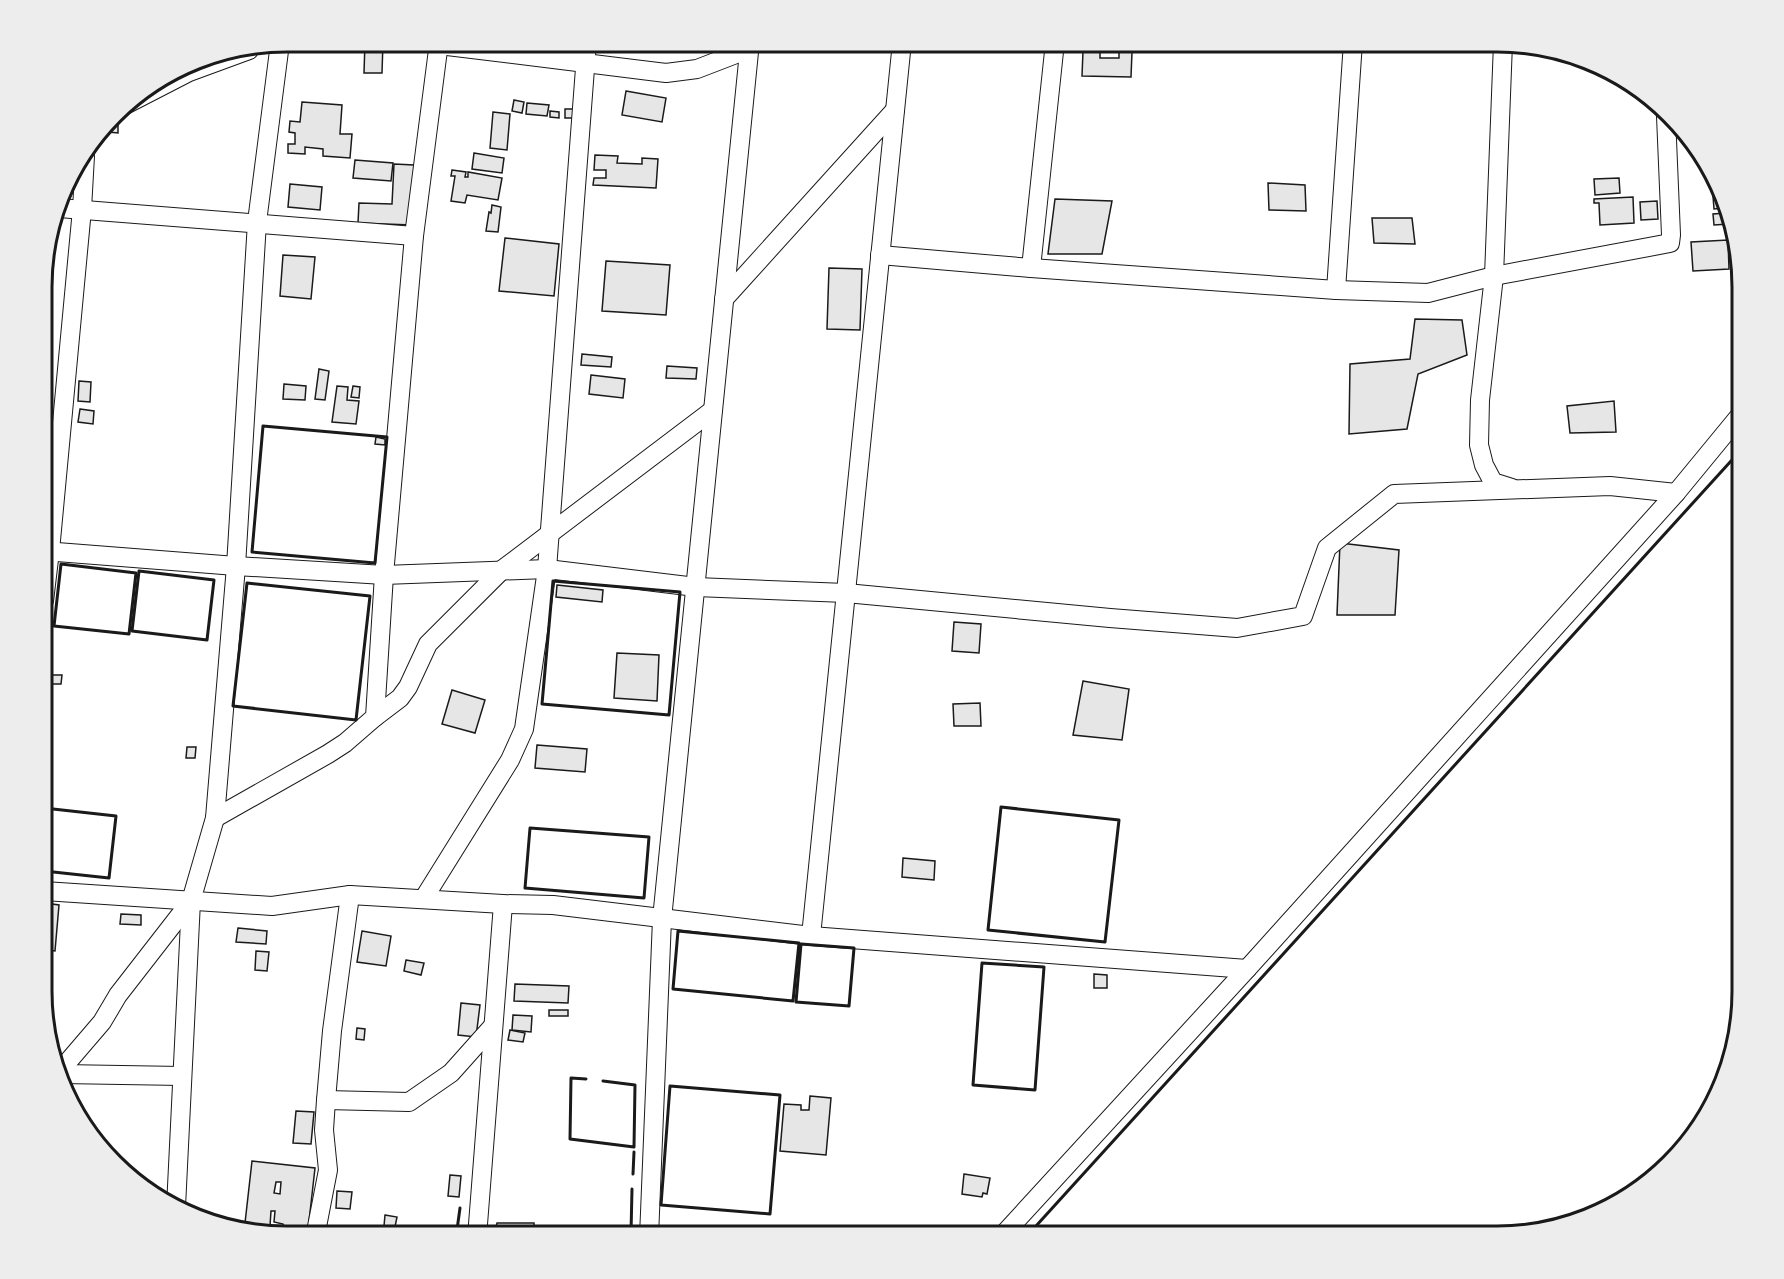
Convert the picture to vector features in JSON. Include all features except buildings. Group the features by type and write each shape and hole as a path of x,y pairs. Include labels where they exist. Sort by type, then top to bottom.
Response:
{"street":[{"path":"375,717 384,575 414,236 435,52"},
{"path":"507,52 666,73 697,69 735,52"},
{"path":"424,898 510,760 524,729 547,569 586,52"},
{"path":"649,1226 662,919 749,52"},
{"path":"811,936 901,52"},
{"path":"1031,268 1054,52"},
{"path":"1336,290 1352,52"},
{"path":"1503,52 1494,276 1480,400 1479,445 1484,465 1493,482 1509,488 1610,486 1676,493"},
{"path":"176,1198 191,901 215,818 236,566 257,222 279,53"},
{"path":"724,299 895,110"},
{"path":"880,255 1336,290 1428,293 1494,276 1670,243 1666,125"},
{"path":"52,502 84,170"},
{"path":"66,208 414,236"},
{"path":"215,818 345,743 400,698 408,687 428,644 503,569 713,410"},
{"path":"1011,1226 1676,493 1732,426"},
{"path":"52,551 384,575 547,569 696,587 846,593 1236,628 1304,616 1327,548 1394,494 1610,486"},
{"path":"52,892 272,906 350,895 553,905 811,936 1246,969"},
{"path":"317,1226 328,1170 324,1130 326,1100 332,1031 350,895"},
{"path":"65,1068 102,1022 118,995 191,901"},
{"path":"478,1226 503,904"},
{"path":"326,1100 409,1102 451,1073 494,1026"},
{"path":"67,1073 182,1076"}],"wall":[{"path":"263,426 387,437 375,563 252,552 263,426"},
{"path":"1036,1226 1732,460"},
{"path":"61,564 136,573 129,634 54,626 61,564"},
{"path":"139,571 214,580 207,640 132,631 139,571"},
{"path":"553,581 680,592 669,715 542,704 553,581"},
{"path":"247,583 370,596 356,720 233,706 247,583"},
{"path":"1001,807 1119,820 1105,942 988,930 1001,807"},
{"path":"52,809 116,816 109,878 52,872"},
{"path":"530,828 649,837 644,898 525,888 530,828"},
{"path":"678,931 799,943 793,1001 673,989 678,931"},
{"path":"801,944 854,948 849,1006 796,1002 801,944"},
{"path":"982,963 1044,967 1035,1090 973,1085 982,963"},
{"path":"586,1079 571,1078 570,1139 634,1147 635,1085 603,1081"},
{"path":"670,1086 780,1095 770,1214 661,1205 670,1086"},
{"path":"633,1174 634,1152"},
{"path":"631,1226 632,1189"},
{"path":"458,1226 460,1208"}]}
